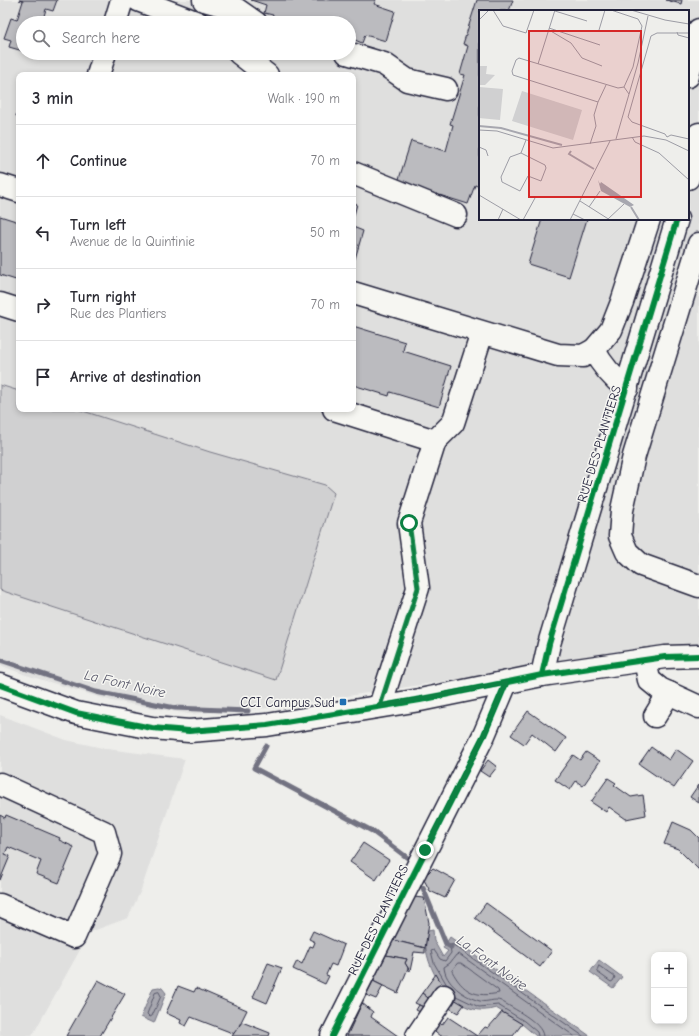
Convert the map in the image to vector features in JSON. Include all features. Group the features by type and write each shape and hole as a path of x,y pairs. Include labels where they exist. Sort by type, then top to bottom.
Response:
{"street":[{"path":"117,16 122,0"},
{"path":"138,0 180,16"},
{"path":"204,0 236,9 246,16"},
{"path":"689,72 699,30"},
{"path":"356,56 384,64 407,80 446,89"},
{"path":"99,72 103,60"},
{"path":"248,60 263,72"},
{"path":"689,174 699,134"},
{"path":"356,174 456,215"},
{"path":"0,185 16,190"},
{"path":"356,294 558,355 583,356 594,350 611,330 625,295 649,220"},
{"name":"RUE DES PLANTIERS","path":"542,675 549,644 677,220"},
{"path":"699,244 634,456 622,510 620,536 626,552 641,565 699,586"},
{"path":"0,304 16,309"},
{"path":"380,706 418,588 409,523 435,441 462,426 482,333"},
{"path":"594,350 600,361 617,381 627,389"},
{"path":"343,412 435,441"},
{"path":"0,685 76,713 152,728 189,731 267,725 380,706 542,675 645,660 699,656"},
{"path":"645,660 649,680 669,693 699,707"},
{"name":"RUE DES PLANTIERS","path":"332,1036 484,735 506,683"},
{"path":"655,716 669,693"},
{"path":"0,784 104,832 110,854 74,937 0,905"},
{"path":"417,1036 444,996"}],"shaded area":[{"path":"0,0 699,0 699,645 661,649 267,708 189,714 112,701 23,674 0,665"},
{"path":"0,385 16,390 16,412 86,412 210,452 325,485 334,493 276,680 0,590"},
{"path":"0,715 66,740 107,749 185,759 141,890 128,918 90,932 32,1036 0,1036"}],"water":[{"path":"433,930 434,941 443,957 448,951 443,948 450,937 590,1036 536,1036 522,1024 496,1008 483,1010 471,1008 460,1003 441,985 429,961 426,942 428,931"},
{"path":"599,960 622,977 613,988 590,972"},
{"path":"159,987 166,993 154,1023 141,1017 153,988"}],"building":[{"path":"19,0 57,0 53,11 46,9 44,16 18,16 23,1"},
{"path":"251,0 376,0 374,4 395,11 386,41 365,35 362,43 356,40 356,16 273,16 264,13 266,5"},
{"path":"477,0 513,0 509,10 479,10 479,187 475,185 468,204 398,182 411,141 446,151 453,125 450,124 465,75 460,74 468,46 463,44"},
{"path":"666,0 682,0 681,4"},
{"path":"11,18 16,20 16,49 9,47 11,40 4,38"},
{"path":"0,216 16,221 16,280 0,275"},
{"path":"542,220 587,220 569,277 528,264"},
{"path":"356,228 363,231 356,256"},
{"path":"356,327 405,342 403,351 451,366 439,407 390,392 389,396 356,386"},
{"path":"528,711 566,738 556,752 532,733 524,744 511,735"},
{"path":"651,747 669,760 676,749 693,761 674,788 639,764"},
{"path":"586,752 600,761 583,786 576,781 570,790 555,780 573,755 580,760"},
{"path":"488,760 497,767 489,777 480,771"},
{"path":"608,778 616,783 614,785 631,797 643,795 646,815 626,819 609,807 606,812 591,802"},
{"path":"699,784 699,803 690,797"},
{"path":"0,815 5,818 6,815 60,838 59,840 74,847 59,883 36,874 41,861 8,847 5,854 10,856 0,880"},
{"path":"673,822 691,830 699,838 699,870 678,849 664,844"},
{"path":"363,843 389,860 376,880 350,862"},
{"path":"433,868 455,880 445,898 430,891 423,878"},
{"path":"413,897 424,898 429,923 425,948 393,940"},
{"path":"486,903 552,951 540,967 475,918"},
{"path":"313,931 344,945 336,966 331,964 326,975 329,976 325,984 293,969 297,961 302,964 310,946 313,947 315,942 309,939"},
{"path":"393,940 425,948 425,953 414,952 410,971 405,963 407,959 386,955"},
{"path":"386,955 407,959 405,963 408,968 398,993 373,981"},
{"path":"268,963 282,968 267,1003 253,997"},
{"path":"436,974 443,986 433,1002 422,993"},
{"path":"98,980 125,994 100,1036 66,1036"},
{"path":"373,981 383,986 376,999 366,995"},
{"path":"178,986 194,992 196,988 247,1010 235,1034 191,1017 186,1026 180,1023 181,1020 166,1013"},
{"path":"422,993 433,1002 428,1009 415,1003"},
{"path":"449,996 464,1005 458,1013 444,1005"},
{"path":"362,1003 373,1012 371,1017 398,1036 347,1036"},
{"path":"419,1005 428,1009 424,1014 416,1010"},
{"path":"502,1012 522,1024 513,1036 477,1036 485,1027 488,1028"},
{"path":"448,1017 477,1036 441,1036 430,1027 435,1019 442,1025"},
{"path":"242,1022 270,1033 269,1036 232,1036"}],"waterway":[{"name":"La Font Noire","path":"0,660 96,692 175,708 248,711"},
{"name":"La Font Noire","path":"266,746 254,768 372,831 409,859"},
{"name":"La Font Noire","path":"423,888 446,944 451,947"}],"cycle path":[{"path":"542,675 549,644 677,220"},
{"path":"0,685 76,713 152,728 189,731 267,725 420,700 542,675 665,657 699,656"},
{"path":"332,1036 484,735 506,683"}],"place":[{"name":"CCI Campus Sud","path":"343,702"}],"route":[{"path":"409,523 408,528 418,588 380,706 420,700 506,683 484,735 425,850"}]}
